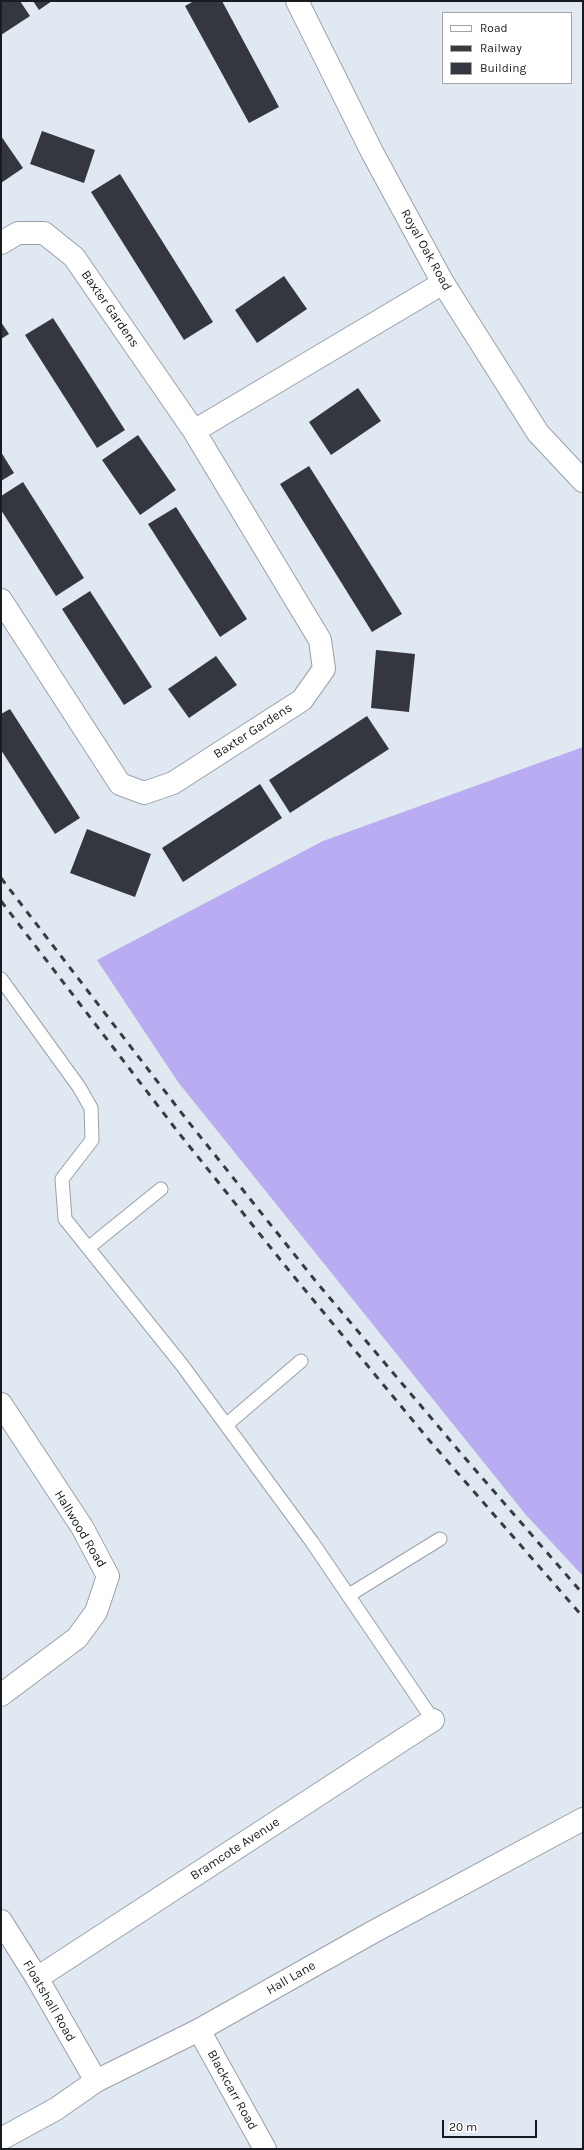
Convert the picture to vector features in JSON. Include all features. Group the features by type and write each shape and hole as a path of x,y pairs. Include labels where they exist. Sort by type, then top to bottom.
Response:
{"street":[{"name":"Royal Oak Road","path":"297,1 372,152 443,283 538,433 583,481"},
{"name":"Baxter Gardens","path":"1,243 18,233 44,233 74,257 194,431 320,640 324,669 302,700 173,783 144,793 120,784 1,600"},
{"path":"194,431 443,283"},
{"name":"Hallwood Road","path":"1,1404 82,1527 108,1576 96,1612 78,1638 1,1695"},
{"name":"Bramcote Avenue","path":"37,1978 433,1720"},
{"name":"Hall Lane","path":"1,2139 56,2109 96,2081 199,2030 373,1932 583,1818"},
{"name":"Floatshall Road","path":"1,1921 37,1978 96,2081"},
{"name":"Blackcarr Road","path":"199,2030 265,2149"}],"lane":[{"path":"1,979 79,1087 91,1108 92,1140 62,1179 65,1219 182,1365 312,1542 433,1720"},
{"path":"88,1248 161,1189"},
{"path":"226,1425 301,1361"},
{"path":"349,1595 440,1539"}],"shaded area":[{"path":"583,747 583,1576 526,1515 178,1082 97,960 323,841"}],"building":[{"path":"1,1 20,1 30,16 1,35"},
{"path":"33,1 52,1 39,10"},
{"path":"194,1 222,1 279,107 249,123 185,6"},
{"path":"42,131 95,150 84,183 30,164"},
{"path":"1,136 23,168 1,183"},
{"path":"120,174 213,322 184,340 91,192"},
{"path":"284,276 307,309 257,343 235,310"},
{"path":"53,318 125,430 97,448 25,335"},
{"path":"1,322 9,334 1,339"},
{"path":"358,388 381,421 331,455 309,422"},
{"path":"138,435 176,490 140,515 102,460"},
{"path":"1,452 14,473 1,481"},
{"path":"309,466 402,614 372,632 280,484"},
{"path":"23,482 84,578 56,596 1,510 1,496"},
{"path":"176,507 247,619 220,637 148,524"},
{"path":"90,591 152,687 124,705 62,609"},
{"path":"376,650 415,654 409,712 371,708"},
{"path":"216,656 237,685 189,718 168,689"},
{"path":"10,709 80,818 55,834 1,750 1,714"},
{"path":"367,716 389,749 290,813 269,780"},
{"path":"260,784 282,818 183,882 162,848"},
{"path":"87,829 151,854 135,897 70,873"}],"railway":[{"path":"1,878 187,1120 318,1284 465,1458 583,1594"},
{"path":"1,901 178,1132 291,1273 429,1440 583,1617"}]}
